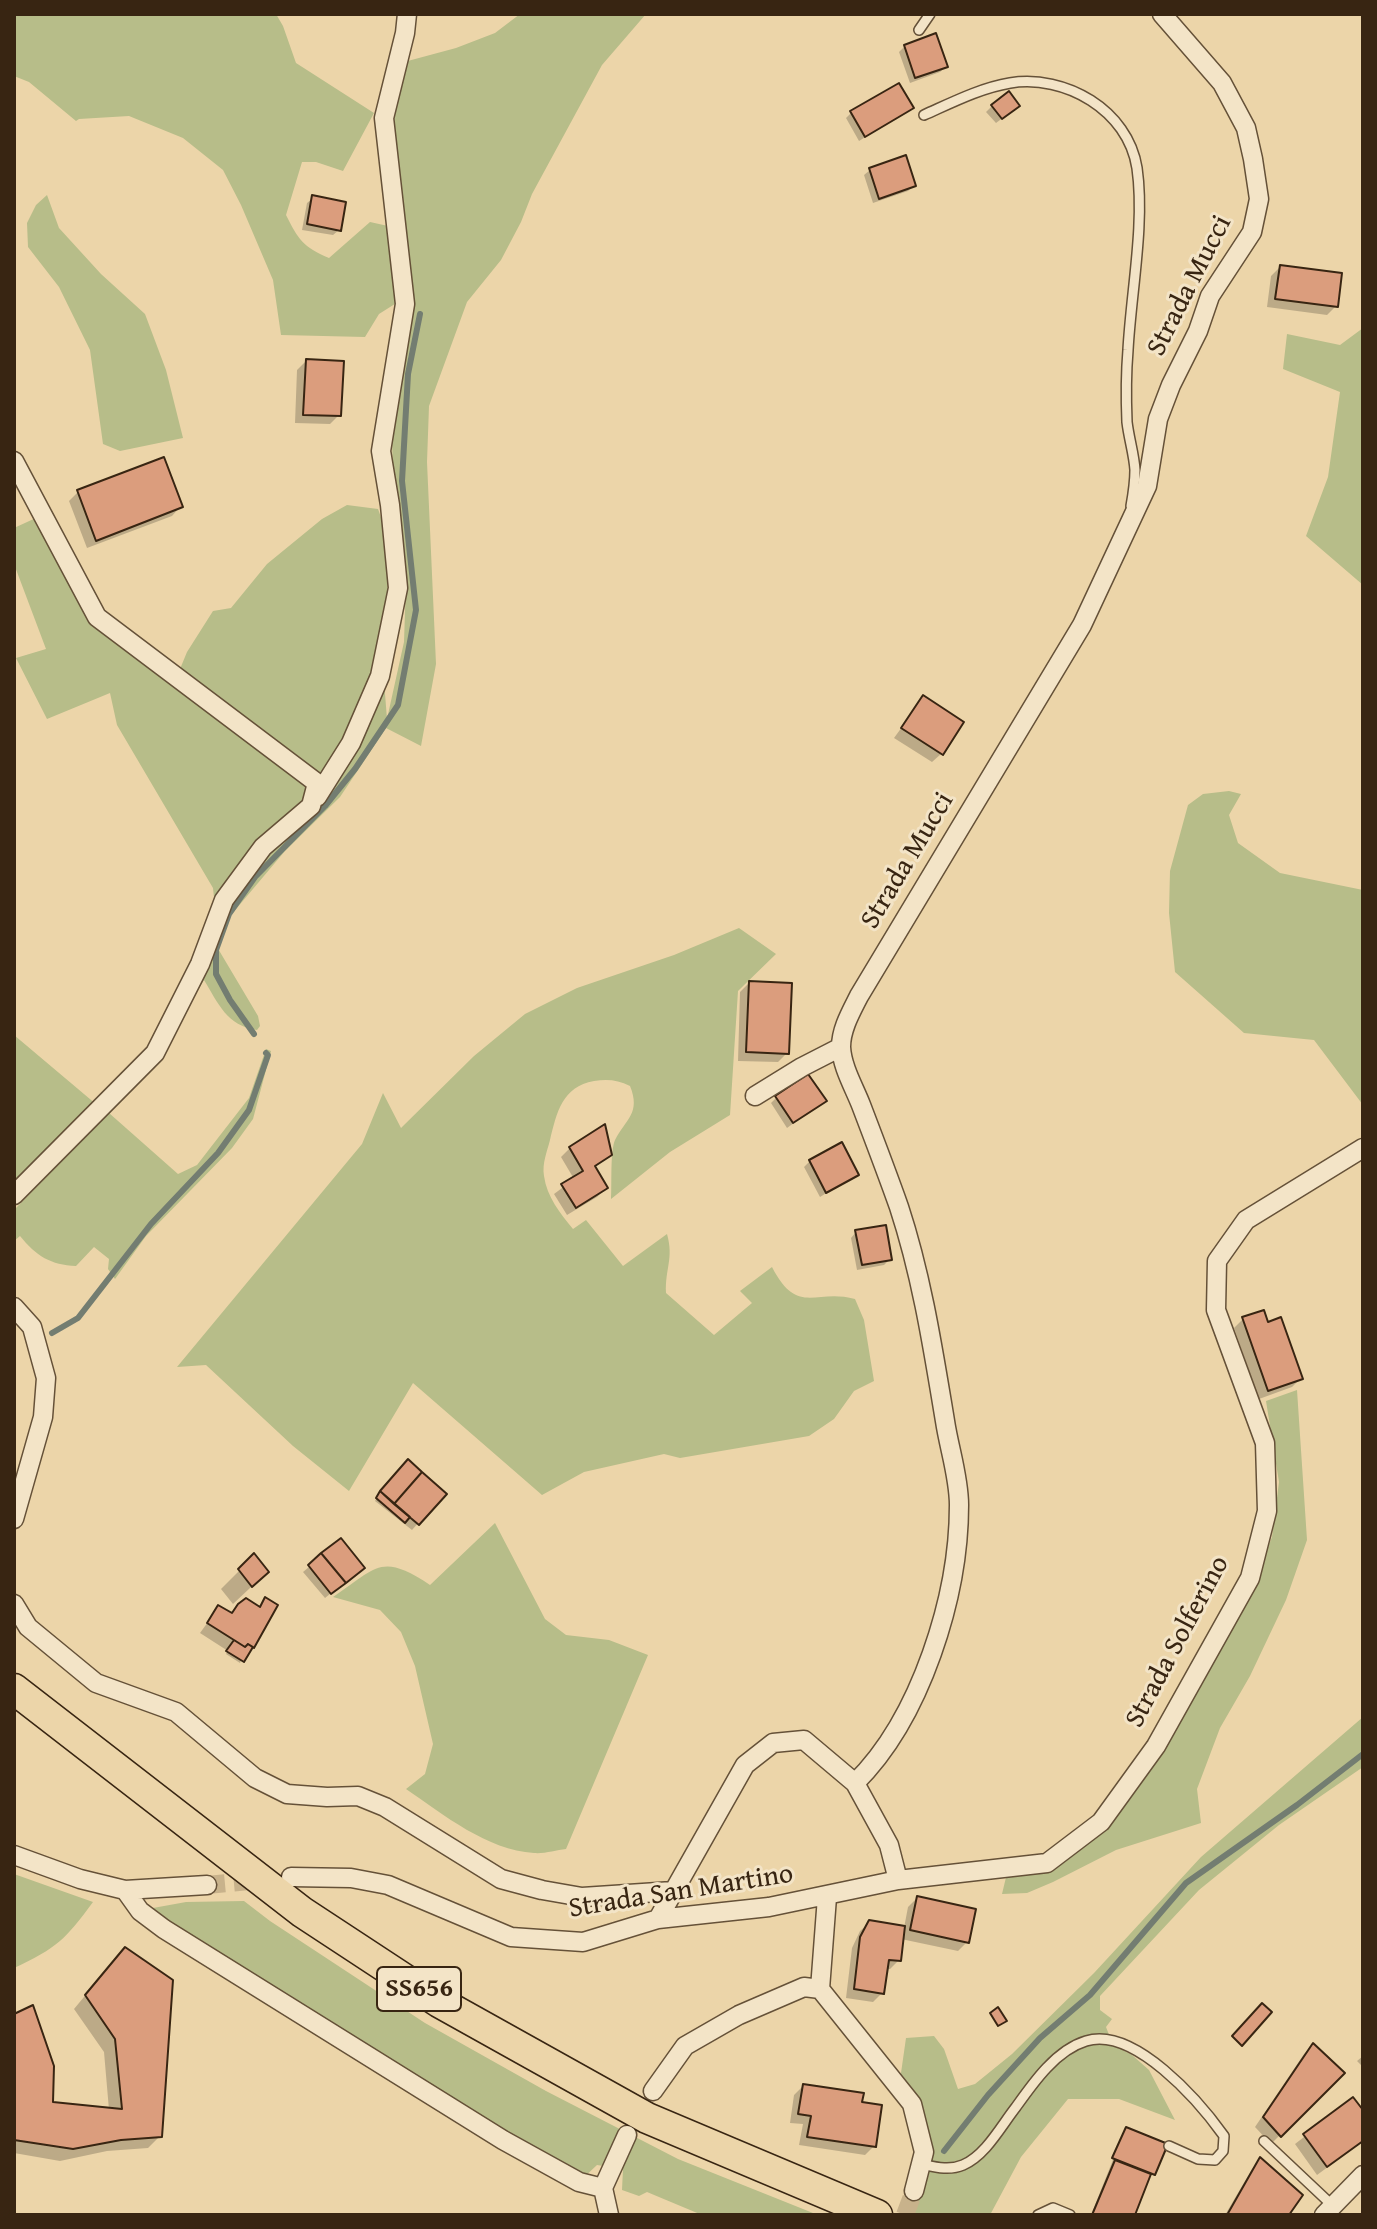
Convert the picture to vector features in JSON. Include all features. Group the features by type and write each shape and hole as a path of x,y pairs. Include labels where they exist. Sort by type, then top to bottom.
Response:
{"highway":[{"name":"SS656","path":"14,1689 302,1912 439,2002 647,2118 876,2214"}],"street":[{"path":"14,1195 155,1053 200,964 224,900 263,847 311,806 351,743 380,676 398,588 381,451 405,304 384,118 407,14"},
{"name":"Strada Mucci","path":"841,1047 844,1029 859,996 1067,651 1147,486 1162,406 1198,331 1210,296 1252,232 1259,199 1250,142 1233,101 1215,75 1162,14"},
{"path":"14,461 97,617 317,783 311,806"},
{"path":"755,1096 841,1047 914,1256 959,1501 956,1558 950,1591 925,1669 892,1740 874,1765 855,1783"},
{"name":"Strada Solferino","path":"898,1880 1047,1863 1101,1822 1156,1746 1250,1578 1267,1511 1265,1443 1216,1310 1217,1261 1246,1220 1363,1148"},
{"path":"14,1307 32,1327 46,1378 43,1417 14,1519"},
{"path":"14,1604 28,1627 96,1683 176,1712 255,1778 287,1794 358,1796 385,1807 501,1879 542,1890 582,1897 673,1891"},
{"path":"658,1919 745,1765 773,1743 804,1740 855,1783 889,1845 898,1880"},
{"path":"14,1855 80,1879 125,1890 207,1885"},
{"name":"Strada San Martino","path":"291,1877 351,1878 388,1885 511,1937 583,1942 658,1919 769,1907 898,1880"},
{"path":"125,1890 140,1911 164,1929 503,2140 579,2182 603,2188"},
{"path":"827,1897 820,1989 912,2104 924,2152 914,2191"},
{"path":"653,2091 685,2046 739,2015 804,1987 820,1989"},
{"path":"609,2215 603,2188 627,2135"},
{"path":"1329,2211 1363,2175"}],"lane":[{"path":"919,30 930,14"},
{"path":"924,115 995,87 1029,82 1066,89 1089,99 1110,116 1126,136 1137,167 1139,208 1127,374 1128,425 1135,471 1128,526"},
{"path":"921,2164 944,2169 963,2165 979,2154 1036,2081 1066,2051 1085,2041 1108,2038 1130,2047 1170,2075 1224,2136 1223,2151 1215,2160 1198,2159 1169,2146"},
{"path":"1264,2141 1329,2211"},
{"path":"1038,2215 1053,2208 1070,2215"}],"green space":[{"path":"14,14 276,14 296,63 374,113 343,171 316,162 302,162 286,215 302,241 329,258 370,222 388,226 398,302 379,314 365,337 281,335 273,280 223,170 183,138 129,116 76,121 29,82 14,76"},
{"path":"520,14 646,14 602,65 532,194 501,260 467,302 429,406 427,462 436,664 421,746 386,728 340,797 285,851 231,915 217,947 258,1016 260,1026 257,1030 247,1028 224,1012 204,980 195,995 183,986 215,907 213,888 117,725 110,693 47,719 16,658 46,649 14,564 14,528 38,517 88,613 303,776 301,758 180,669 213,611 231,608 267,564 322,519 347,505 378,509 387,534 388,609 384,681 387,719 404,642 406,581 393,482 392,436 402,364 388,115 404,62 456,48 495,33"},
{"path":"47,195 59,228 101,274 145,314 166,370 183,438 120,451 103,444 90,350 59,287 28,247 27,223 36,205"},
{"path":"1363,328 1363,585 1306,536 1328,477 1340,392 1283,369 1287,334 1340,345"},
{"path":"1229,791 1241,794 1229,815 1238,843 1280,873 1363,890 1363,1105 1314,1040 1244,1033 1175,972 1169,913 1170,871 1188,805 1203,794"},
{"path":"739,928 776,954 738,991 730,1115 670,1152 611,1199 613,1145 631,1115 633,1095 630,1086 617,1081 599,1080 583,1084 568,1095 559,1111 545,1158 544,1176 551,1198 573,1229 586,1220 623,1266 667,1234 670,1250 666,1293 714,1335 752,1303 740,1291 772,1267 790,1292 799,1296 855,1299 864,1320 874,1381 854,1391 834,1419 809,1436 680,1458 664,1454 584,1472 542,1495 413,1383 349,1491 293,1446 206,1365 177,1367 362,1144 383,1093 401,1128 474,1056 525,1014 577,988 674,955"},
{"path":"14,1035 97,1105 18,1186 14,1182"},
{"path":"266,1049 271,1051 253,1119 232,1148 146,1236 115,1279 108,1269 109,1259 94,1247 76,1266 45,1258 20,1236 14,1241 14,1210 109,1113 178,1174 197,1165 249,1098"},
{"path":"1297,1390 1307,1540 1286,1600 1250,1676 1220,1728 1197,1789 1201,1823 1116,1850 1027,1893 1002,1894 1008,1869 1049,1864 1102,1824 1252,1588 1272,1537 1279,1482 1266,1401"},
{"path":"495,1523 545,1619 566,1635 609,1640 648,1655 566,1849 534,1853 500,1845 467,1830 406,1789 425,1774 433,1744 415,1666 401,1632 380,1610 333,1597 379,1568 400,1569 430,1585"},
{"path":"1363,1717 1363,1767 1279,1825 1199,1890 1100,1996 1100,2010 1112,2019 1106,2027 1113,2045 1132,2055 1149,2070 1175,2120 1119,2099 1068,2099 1021,2157 990,2215 907,2215 926,2161 900,2080 906,2038 934,2036 944,2049 958,2089 975,2084 1012,2054 1094,1973 1201,1857"},
{"path":"14,1874 93,1902 59,1942 14,1968"},
{"path":"244,1901 425,2023 546,2091 678,2159 818,2215 702,2215 647,2192 639,2196 622,2190 623,2169 597,2165 580,2181 142,1910 186,1902"}],"building":[{"path":"936,33 948,67 915,78 904,45"},
{"path":"899,83 914,108 865,137 850,111"},
{"path":"1009,91 1020,106 1002,119 991,105"},
{"path":"906,155 916,186 879,199 869,168"},
{"path":"312,195 346,202 341,231 307,224"},
{"path":"1280,265 1342,273 1338,307 1275,299"},
{"path":"306,359 344,361 341,416 303,415"},
{"path":"164,457 183,507 96,541 77,490"},
{"path":"923,695 964,722 943,755 901,728"},
{"path":"749,981 792,983 789,1054 746,1052"},
{"path":"808,1074 827,1101 793,1123 775,1096"},
{"path":"605,1124 612,1155 595,1166 608,1188 576,1208 561,1184 583,1171 569,1147"},
{"path":"842,1142 859,1175 826,1193 809,1160"},
{"path":"886,1225 892,1260 862,1265 855,1230"},
{"path":"1264,1310 1268,1322 1281,1317 1303,1379 1268,1391 1242,1317"},
{"path":"408,1459 422,1472 394,1504 380,1491"},
{"path":"422,1472 447,1494 419,1525 394,1504"},
{"path":"380,1491 410,1517 405,1523 376,1498"},
{"path":"341,1538 365,1568 346,1583 321,1553"},
{"path":"254,1553 269,1572 252,1587 238,1569"},
{"path":"321,1553 346,1583 331,1594 308,1565"},
{"path":"265,1597 278,1605 254,1648 248,1644 245,1647 207,1623 218,1605 232,1613 246,1598 260,1607"},
{"path":"234,1640 245,1647 248,1644 253,1647 244,1662 226,1651"},
{"path":"917,1896 976,1909 969,1943 910,1930"},
{"path":"869,1920 905,1926 901,1961 889,1960 884,1994 854,1989 860,1937"},
{"path":"125,1947 173,1980 162,2137 121,2140 73,2149 14,2140 14,2014 33,2005 54,2066 53,2102 122,2109 115,2039 85,1995"},
{"path":"1262,2003 1272,2012 1242,2046 1232,2036"},
{"path":"998,2007 1007,2021 998,2026 990,2013"},
{"path":"1313,2043 1345,2073 1281,2137 1263,2117"},
{"path":"803,2084 864,2093 862,2102 882,2105 876,2147 807,2137 811,2116 798,2114"},
{"path":"1353,2097 1363,2110 1363,2141 1327,2167 1303,2134"},
{"path":"1126,2127 1168,2144 1155,2175 1112,2158"},
{"path":"1260,2157 1303,2195 1289,2215 1227,2215"},
{"path":"1115,2160 1151,2174 1135,2215 1092,2215"}],"waterway":[{"path":"254,1034 216,974 216,950 229,914 255,877 325,806 355,769 398,705 416,610 402,481 408,374 420,314"},
{"path":"52,1333 78,1318 151,1224 218,1153 249,1110 268,1055 266,1053"},
{"path":"944,2151 988,2095 1040,2038 1090,1995 1186,1883 1363,1754"}],"tunnel":[{"path":"207,1885 260,1880"},
{"path":"905,2215 914,2191"}]}
